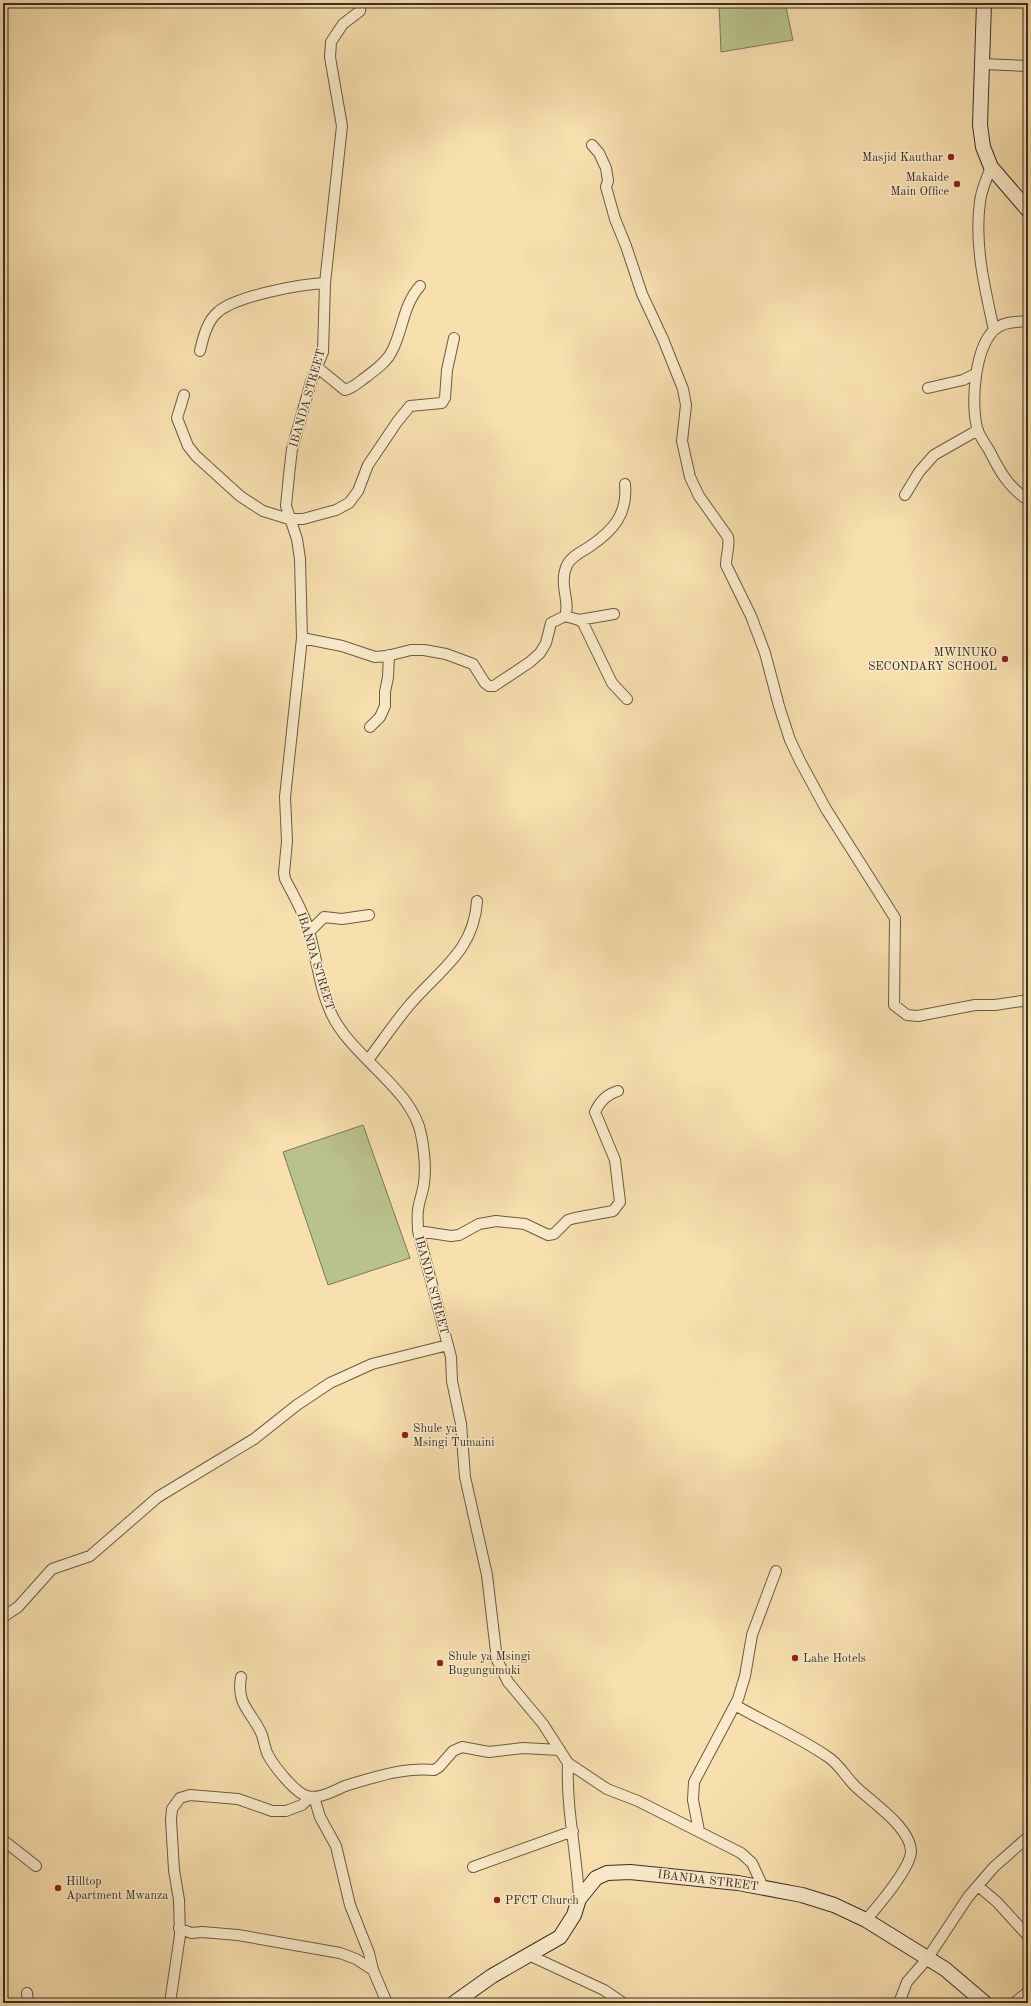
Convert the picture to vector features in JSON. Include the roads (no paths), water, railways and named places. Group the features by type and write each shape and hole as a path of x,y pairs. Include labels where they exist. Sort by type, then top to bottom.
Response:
{"street":[{"name":"IBANDA STREET","path":"361,3 360,11 343,24 331,42 330,57 342,126 325,283 323,352 318,368 311,382 292,449 286,506 289,519 297,539 300,559 302,638 286,790 287,841 284,873 310,932 322,990 332,1014 349,1040 398,1093 413,1113 421,1133 424,1156 424,1182 418,1210 418,1231 448,1345 452,1380 461,1424 465,1477 487,1575 497,1660 508,1682 543,1724 568,1763"},
{"path":"984,3 980,125 983,147 991,167 1028,210"},
{"path":"982,64 1028,66"},
{"path":"592,145 599,153 606,168 608,181 606,187 615,219 626,246 642,294 663,339 683,389 686,405 682,441 690,477 699,496 728,537 729,542 726,565 751,616 765,653 790,740 826,809 895,918 894,1005 908,1015 918,1016 975,1005 995,1005 1028,1000"},
{"path":"991,167 980,201 979,221 984,285 994,330"},
{"path":"200,351 211,320 218,312 230,305 280,289 306,284 325,283"},
{"path":"318,368 345,390 350,389 373,371 392,352 406,308 414,293 420,286"},
{"path":"1028,321 1009,323 994,330 981,352 975,374 976,418 978,430 1008,483 1028,500"},
{"path":"184,395 177,418 188,446 196,456 240,496 263,511 289,519 303,519 336,510 349,503 358,491 368,465 402,415 410,406 416,404 442,403 445,398 447,370 454,338"},
{"path":"928,388 963,380 975,374"},
{"path":"905,495 919,472 934,455 978,430"},
{"path":"565,616 567,605 563,587 568,564 574,556 597,541 621,516 626,499 625,484"},
{"path":"302,638 342,646 375,657 412,650 424,650 451,656 473,664 485,683 492,686 536,656 546,643 551,624 565,616 579,620 614,614"},
{"path":"579,620 587,630 596,654 604,665 612,684 627,699"},
{"path":"368,654 388,669"},
{"path":"370,727 380,717 385,706 389,655"},
{"path":"368,1060 407,1008 458,954 473,925 477,901"},
{"path":"310,932 324,917 342,919 369,915"},
{"path":"418,1231 428,1231 451,1236 459,1235 479,1224 496,1221 525,1224 548,1234 554,1234 568,1220 613,1211 620,1202 615,1160 595,1112 603,1099 610,1093 618,1090"},
{"path":"3,1617 18,1607 52,1569 90,1556 158,1497 254,1439 296,1405 330,1383 372,1364 448,1345"},
{"path":"699,1831 693,1800 694,1782 735,1705 743,1684 752,1635 776,1571"},
{"path":"241,1677 239,1694 260,1732 272,1761 300,1793 312,1797 320,1817 336,1846 348,1899 369,1953 373,1970 387,2003"},
{"path":"735,1705 835,1761 854,1785 887,1814 905,1836 911,1851 908,1861 882,1901 866,1920"},
{"path":"170,2003 179,1928 179,1900 174,1870 171,1820 172,1809 180,1798 190,1795 215,1796 238,1799 272,1810 286,1811 302,1805 312,1797 399,1771 434,1770 439,1768 453,1751 462,1747 489,1752 517,1749 560,1750"},
{"path":"568,1763 607,1789 638,1801 671,1819 732,1847 747,1857 752,1863 763,1887"},
{"path":"568,1763 568,1797 577,1865 578,1900"},
{"path":"473,1867 573,1831"},
{"path":"899,2003 907,1982 927,1959 978,1886 994,1867 1028,1836"},
{"path":"3,1840 36,1866"},
{"name":"IBANDA STREET","path":"454,2003 492,1976 560,1937 574,1915 578,1900 596,1878 607,1872 652,1873 738,1883 802,1895 834,1905 866,1920 945,1970 985,2003"},
{"path":"978,1886 997,1902 1028,1936"},
{"path":"179,1928 191,1933 208,1932 238,1935 340,1953 356,1959 373,1970"},
{"path":"531,1953 533,1957 604,1990 623,2003"},
{"path":"1014,2003 1028,1992"}],"place":[{"name":"Masjid Kauthar","path":"951,157"},
{"name":"Makaide Main Office","path":"957,184"},
{"name":"MWINUKO SECONDARY SCHOOL","path":"1005,659"},
{"name":"Shule ya Msingi Tumaini","path":"405,1435"},
{"name":"Lahe Hotels","path":"795,1658"},
{"name":"Shule ya Msingi Bugungumuki","path":"440,1663"},
{"name":"Hilltop Apartment Mwanza","path":"58,1888"},
{"name":"PFCT Church","path":"497,1900"}]}
